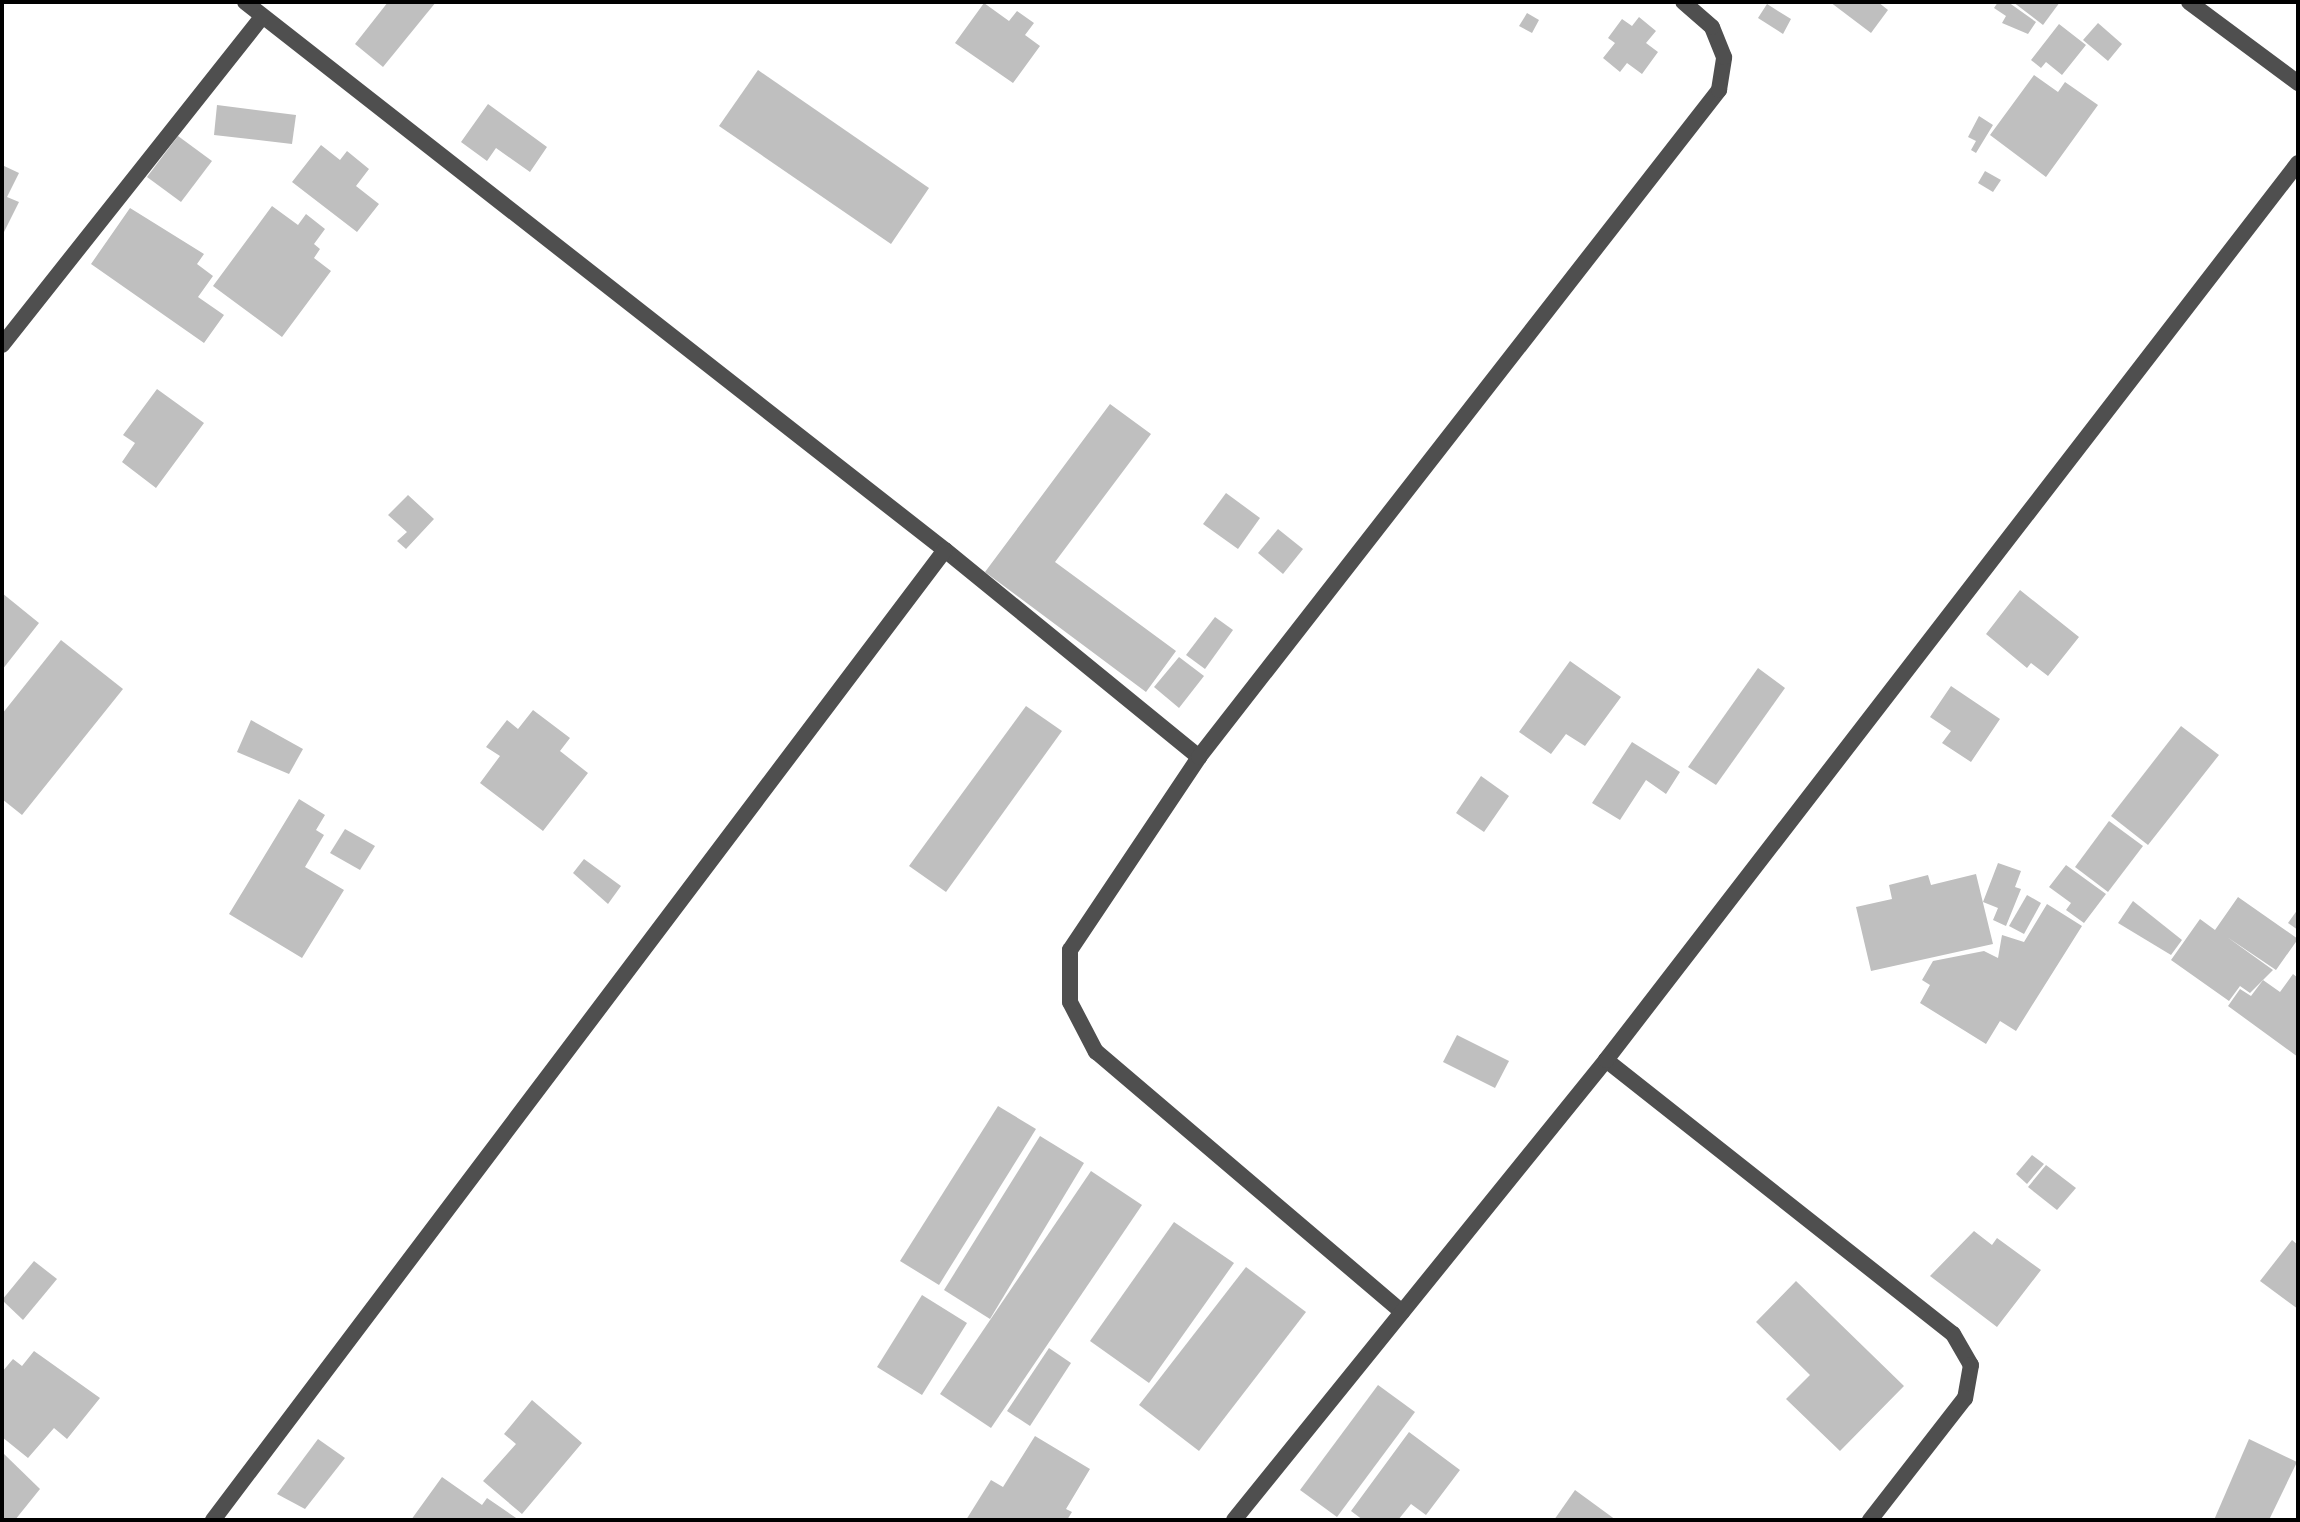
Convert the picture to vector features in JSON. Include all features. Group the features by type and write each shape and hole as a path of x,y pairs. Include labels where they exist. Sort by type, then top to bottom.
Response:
{"street":[{"path":"245,2 945,550 1199,757"},
{"path":"1402,1312 1096,1052 1070,1002 1070,950 1199,757 1719,90 1724,57 1712,27 1683,2"},
{"path":"2189,2 2298,83"},
{"path":"2,345 262,17"},
{"path":"1234,1520 1606,1060 2298,163"},
{"path":"213,1520 945,550"},
{"path":"1606,1060 1953,1334 1971,1365 1965,1398 1870,1520"}],"building":[{"path":"388,2 436,2 383,67 355,44"},
{"path":"1830,2 1878,2 1888,10 1871,33"},
{"path":"1998,2 2008,2 2036,22 2028,34 2002,23 2006,16 1994,8"},
{"path":"2013,2 2060,2 2043,25"},
{"path":"984,3 1009,21 1017,11 1034,23 1025,35 1040,46 1013,83 955,43"},
{"path":"1767,4 1791,19 1783,34 1758,18"},
{"path":"1527,13 1539,20 1532,33 1519,26"},
{"path":"1639,17 1656,31 1646,43 1658,52 1642,74 1627,63 1620,72 1603,58 1615,43 1608,38 1622,19 1632,26"},
{"path":"2098,23 2122,44 2108,61 2083,40"},
{"path":"2059,24 2086,45 2062,75 2046,62 2041,68 2031,60"},
{"path":"758,70 929,188 891,244 719,126"},
{"path":"2034,75 2058,92 2065,82 2098,105 2046,177 1990,135"},
{"path":"488,104 547,147 530,172 496,148 487,161 461,142"},
{"path":"217,105 296,115 292,144 214,135"},
{"path":"1979,116 1993,125 1976,153 1971,150 1976,141 1968,137"},
{"path":"178,136 212,161 181,202 147,177"},
{"path":"321,145 340,160 347,151 369,169 356,186 379,204 357,232 292,182"},
{"path":"2,165 19,173 7,197 19,202 2,236"},
{"path":"1985,171 2001,180 1993,192 1978,183"},
{"path":"272,206 298,225 306,214 325,229 314,244 320,249 314,258 331,271 282,337 213,286"},
{"path":"130,208 204,254 197,264 213,276 198,297 224,315 204,343 91,264"},
{"path":"157,389 204,423 156,488 122,462 135,443 123,435"},
{"path":"1110,404 1151,434 1055,562 1176,651 1146,692 985,572"},
{"path":"1226,493 1260,518 1238,549 1203,524"},
{"path":"408,495 434,519 406,549 397,541 407,532 388,515"},
{"path":"1278,529 1303,549 1283,574 1258,553"},
{"path":"2020,590 2079,637 2048,676 2031,663 2027,668 1986,634"},
{"path":"2,593 39,623 2,670"},
{"path":"1215,617 1233,630 1205,669 1186,655"},
{"path":"61,640 123,689 22,815 2,799 2,714"},
{"path":"1179,657 1204,676 1179,708 1154,687"},
{"path":"1570,661 1621,697 1585,746 1566,734 1551,754 1519,732"},
{"path":"1758,668 1785,688 1716,785 1688,767"},
{"path":"1951,686 2000,719 1971,762 1942,743 1951,731 1930,717"},
{"path":"1026,706 1062,731 946,892 909,866"},
{"path":"533,710 570,738 560,751 588,773 543,831 480,783 500,756 486,747 507,720 518,729"},
{"path":"251,720 303,749 289,774 237,752"},
{"path":"2181,726 2219,755 2148,845 2111,816"},
{"path":"1632,742 1680,772 1666,794 1646,780 1620,820 1592,803"},
{"path":"1481,776 1509,796 1484,832 1456,813"},
{"path":"299,799 325,815 316,830 324,835 305,867 344,890 302,958 229,914"},
{"path":"2109,821 2143,846 2108,892 2075,867"},
{"path":"345,829 375,846 360,870 330,853"},
{"path":"584,859 621,886 608,904 573,873"},
{"path":"1998,863 2021,871 2015,887 2021,889 2006,926 1993,920 1998,908 1983,902"},
{"path":"2066,865 2106,894 2084,923 2066,910 2071,903 2049,887"},
{"path":"1976,874 1993,944 1871,971 1856,907 1892,899 1889,885 1928,875 1931,885"},
{"path":"2027,895 2041,903 2024,934 2009,926"},
{"path":"2238,897 2298,939 2276,970 2227,937 2273,970 2250,993 2240,986 2229,1001 2171,960 2200,919 2215,930"},
{"path":"2133,901 2182,940 2171,955 2118,923"},
{"path":"2047,904 2082,926 2016,1031 2000,1021 1986,1044 1920,1003 1930,985 1922,980 1933,961 1984,951 1998,958 2002,935 2024,942"},
{"path":"2298,909 2298,930 2288,923"},
{"path":"2293,974 2298,978 2298,1057 2228,1006 2240,989 2251,996 2263,980 2280,992"},
{"path":"1457,1035 1509,1061 1495,1088 1443,1062"},
{"path":"998,1106 1036,1129 939,1285 900,1261"},
{"path":"1040,1136 1084,1163 990,1319 944,1290"},
{"path":"2032,1155 2044,1164 2027,1184 2016,1174"},
{"path":"2046,1165 2076,1188 2057,1210 2028,1187"},
{"path":"1091,1171 1142,1205 991,1428 940,1394"},
{"path":"1174,1222 1234,1263 1149,1383 1090,1341"},
{"path":"1974,1231 1992,1245 1997,1238 2041,1270 1997,1327 1930,1276"},
{"path":"2292,1240 2298,1245 2298,1309 2260,1281"},
{"path":"34,1261 57,1279 23,1320 2,1300"},
{"path":"1246,1267 1306,1312 1199,1451 1139,1405"},
{"path":"1796,1281 1904,1386 1840,1451 1786,1399 1810,1375 1756,1322"},
{"path":"922,1295 967,1323 922,1395 877,1367"},
{"path":"1049,1348 1071,1363 1030,1426 1007,1411"},
{"path":"34,1351 100,1398 67,1439 54,1428 28,1458 2,1437 2,1372 13,1359 22,1366"},
{"path":"1378,1385 1415,1412 1337,1517 1300,1490"},
{"path":"532,1400 582,1443 522,1514 483,1481 516,1444 504,1434"},
{"path":"1409,1432 1460,1470 1426,1515 1411,1504 1398,1520 1363,1520 1351,1511"},
{"path":"1035,1436 1090,1469 1066,1509 1072,1512 1067,1520 966,1520 991,1480 1003,1487"},
{"path":"318,1439 345,1458 305,1509 277,1494"},
{"path":"2249,1439 2297,1462 2269,1520 2214,1520"},
{"path":"2,1452 40,1489 15,1520 2,1520"},
{"path":"442,1477 482,1505 487,1498 519,1520 411,1520"},
{"path":"1575,1490 1616,1520 1554,1520"}]}
